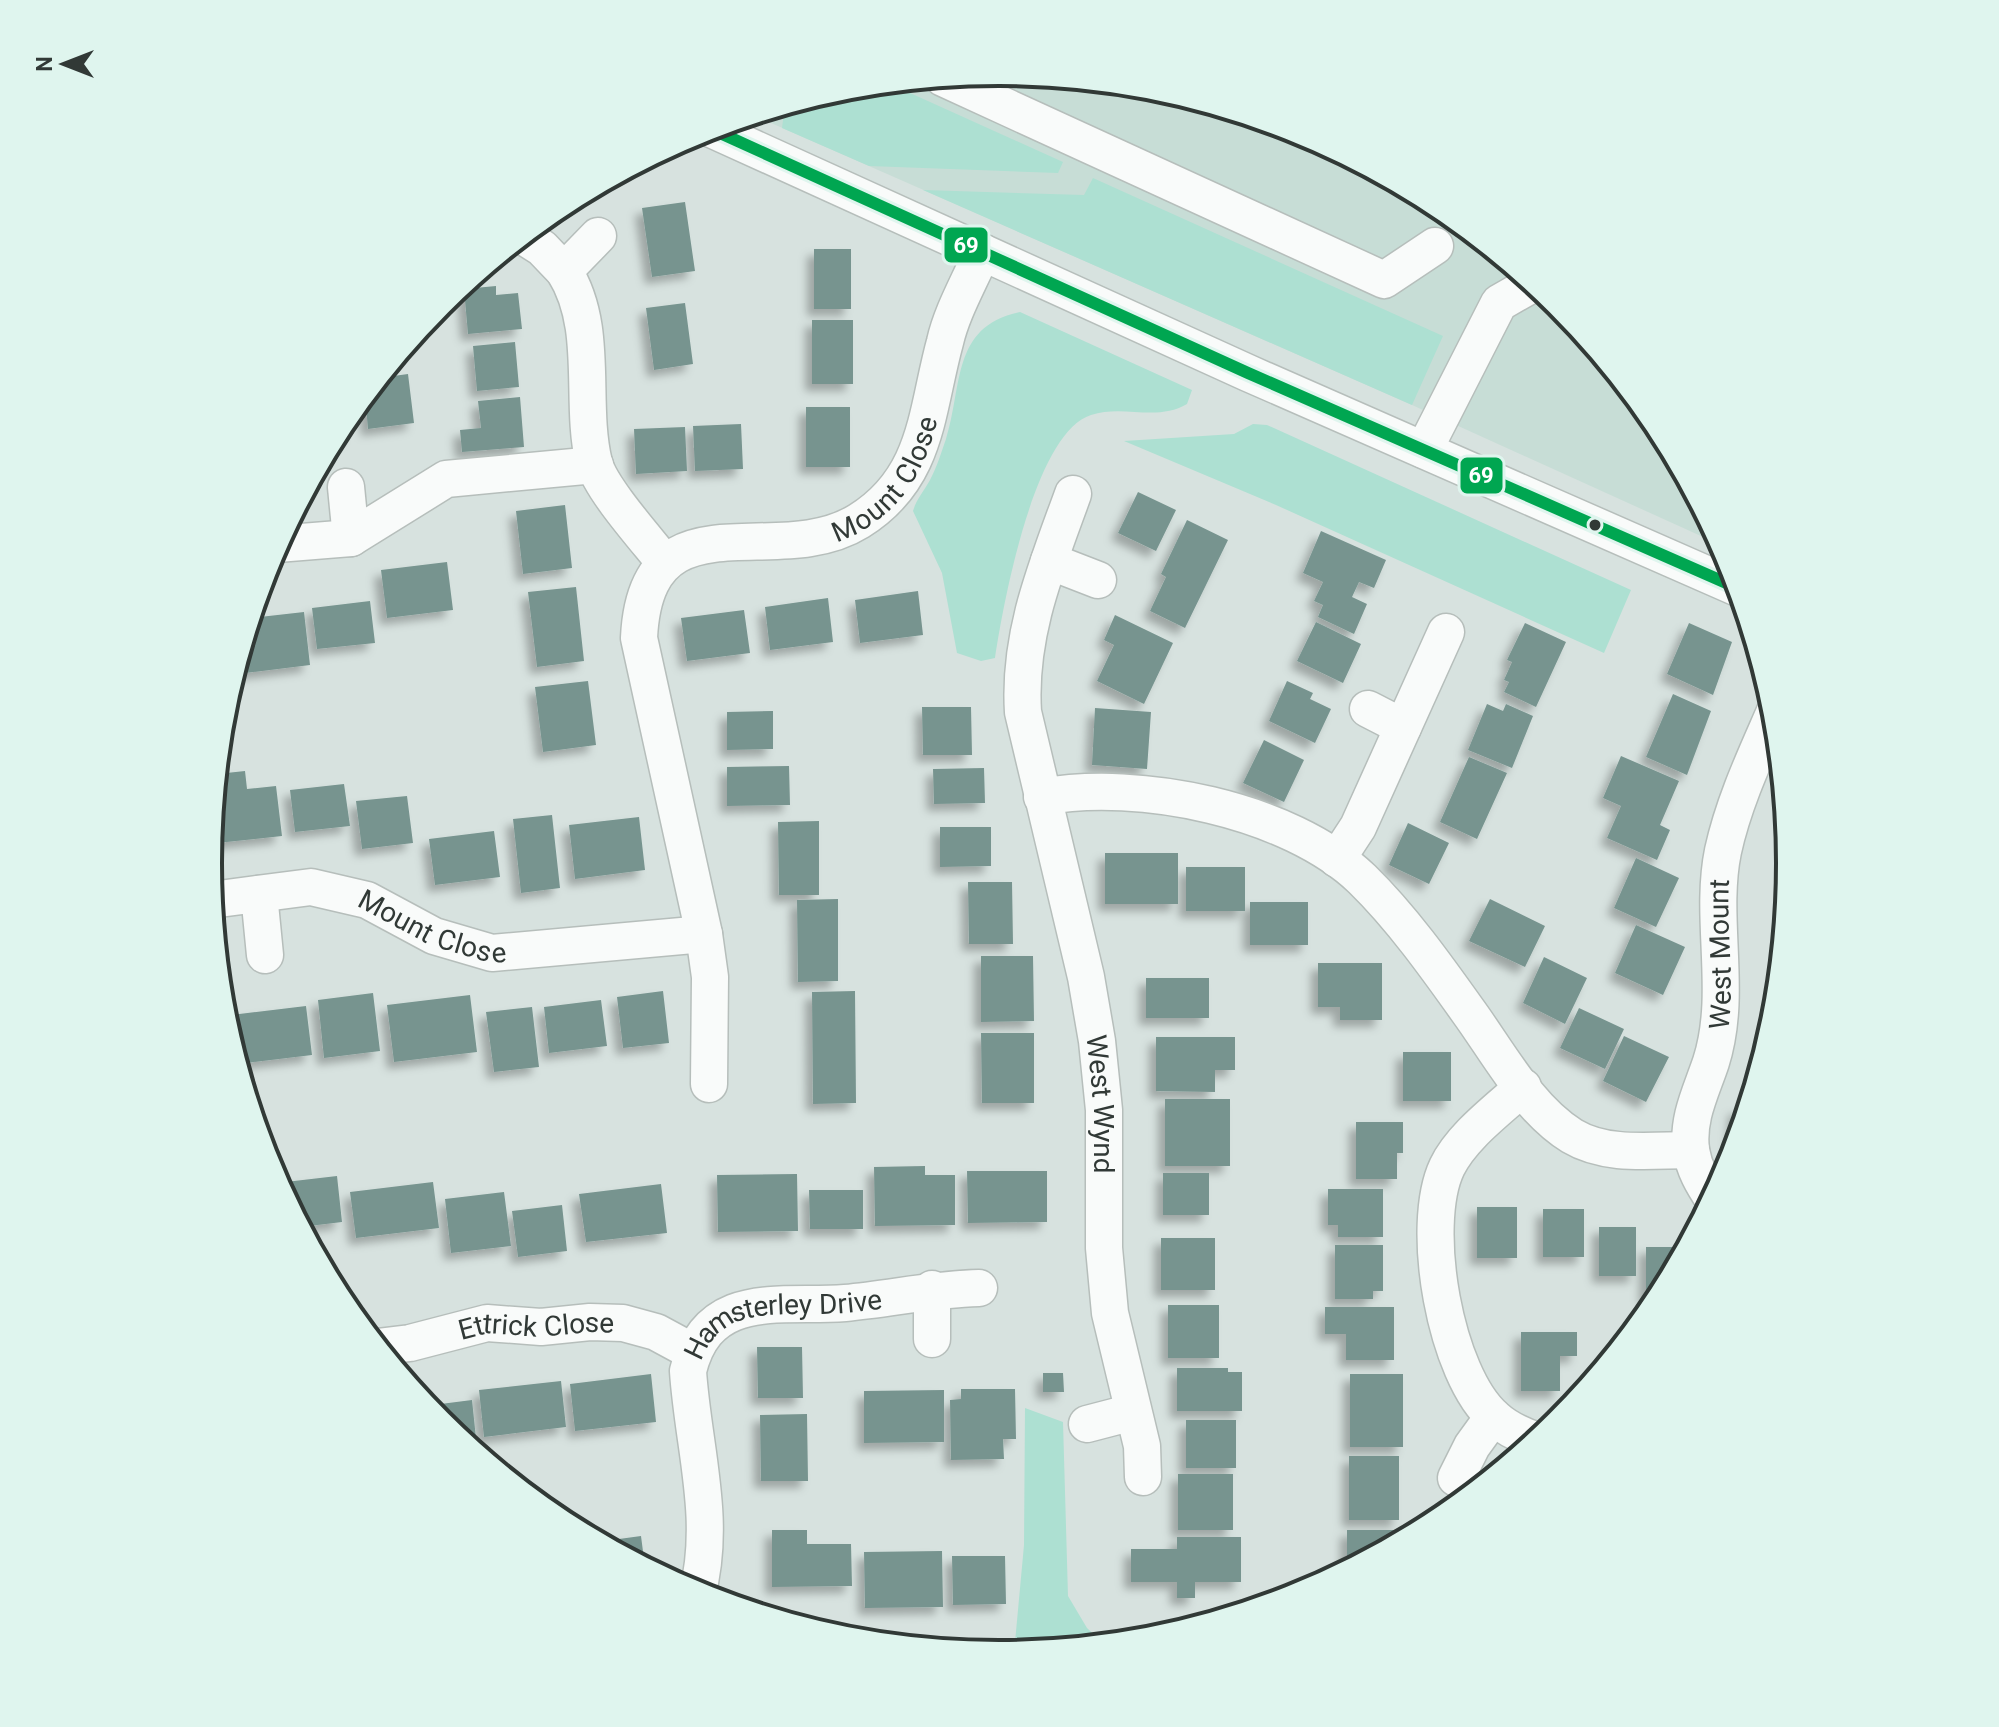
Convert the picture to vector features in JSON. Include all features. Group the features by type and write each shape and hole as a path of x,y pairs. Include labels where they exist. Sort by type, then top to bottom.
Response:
{"street":[{"path":"964,87 1384,280 1435,246"},
{"path":"739,131 982,252 1724,582"},
{"path":"564,271 598,236"},
{"path":"532,243 552,257 564,271 579,304 595,465 665,563 647,585 639,638 704,934 710,977 709,1084"},
{"name":"Mount Close","path":"665,563 703,543 772,543 832,534 886,502 903,479 921,443 934,402 945,340 982,252"},
{"path":"1424,450 1499,303 1515,282"},
{"path":"1499,303 1523,289"},
{"path":"292,543 351,538 446,479 595,465"},
{"path":"346,487 351,538"},
{"name":"West Wynd","path":"1073,494 1033,602 1022,668 1026,736 1086,977 1097,1041 1104,1110 1110,1313 1142,1446 1143,1477"},
{"path":"1049,561 1098,580"},
{"path":"1337,859 1358,827 1446,632"},
{"path":"1368,709 1403,727"},
{"name":"West Mount","path":"1705,1189 1700,1181 1691,1150 1694,1108 1711,1060 1719,1017 1723,853 1743,784 1765,733"},
{"path":"1042,797 1079,791 1158,795 1274,825 1305,838 1362,879 1406,931 1548,1117 1573,1136 1612,1150 1691,1150"},
{"name":"Mount Close","path":"223,898 311,887 367,900 434,936 492,953 704,934"},
{"path":"259,894 265,955"},
{"path":"1523,1087 1476,1131 1447,1166 1437,1200 1435,1232 1441,1290 1457,1355 1471,1386 1493,1417 1524,1437"},
{"name":"Hamsterley Drive","path":"701,1581 705,1564 707,1517 688,1371 693,1352 714,1324 746,1309 776,1303 845,1303 932,1289 979,1288"},
{"name":"Hamsterley Drive","path":"932,1289 932,1339"},
{"name":"Ettrick Close","path":"390,1345 487,1323 541,1327 590,1322 623,1323 656,1332 693,1352"},
{"path":"1087,1424 1133,1412"},
{"path":"1456,1478 1472,1446 1493,1417"}],"shaded area":[{"path":"1000,86 1050,88 1101,93 1201,112 1297,145 1388,190 1431,217 1512,279 1549,314 1584,351 1646,432 1673,475 1705,538 1412,405 768,121 848,101 898,93"}],"green space":[{"path":"908,92 1063,162 1058,173 869,166 782,128 783,117 798,112"},
{"path":"1093,178 1443,336 1412,405 923,190 1084,195"},
{"path":"1020,312 1192,390 1187,404 1176,409 1164,412 1103,412 1091,415 1071,428 1053,453 1025,523 1005,600 995,658 981,661 957,653 942,573 913,511 941,455 959,379 971,344 982,330 998,319"},
{"path":"1253,424 1267,425 1631,590 1604,653 1276,505 1124,441 1234,434"},
{"path":"1025,1408 1063,1422 1068,1596 1094,1635 1015,1640 1024,1545"}],"building":[{"path":"685,202 695,271 652,277 642,208"},
{"path":"814,249 851,249 851,309 814,309"},
{"path":"496,286 496,295 518,293 522,329 468,334 465,300 478,288"},
{"path":"685,303 693,364 654,370 646,308"},
{"path":"812,320 853,320 853,384 812,384"},
{"path":"515,342 519,387 477,391 473,346"},
{"path":"408,374 414,423 368,429 367,413 395,376"},
{"path":"520,397 524,447 462,452 460,430 481,428 478,401"},
{"path":"806,407 850,407 850,467 806,467"},
{"path":"741,424 743,469 695,471 693,426"},
{"path":"685,427 687,471 636,474 634,429"},
{"path":"1138,492 1176,510 1156,551 1118,533"},
{"path":"565,505 572,568 523,574 516,511"},
{"path":"1187,520 1228,540 1185,628 1150,611 1166,577 1161,574"},
{"path":"1321,531 1386,560 1374,588 1359,582 1352,597 1367,604 1354,634 1318,617 1323,605 1314,601 1323,582 1303,573"},
{"path":"447,562 453,610 387,618 381,570"},
{"path":"576,587 584,661 537,667 528,592"},
{"path":"918,591 923,635 860,643 855,600"},
{"path":"828,598 833,642 770,650 765,607"},
{"path":"370,601 375,643 317,649 312,608"},
{"path":"744,610 750,653 687,661 681,618"},
{"path":"304,612 310,665 246,673 262,617"},
{"path":"1115,615 1173,643 1144,704 1097,681 1114,645 1104,640"},
{"path":"1316,622 1361,644 1343,683 1297,661"},
{"path":"1525,623 1566,642 1536,707 1504,692 1509,682 1504,680 1512,662 1507,660"},
{"path":"1689,623 1732,642 1713,695 1667,674"},
{"path":"588,681 596,745 543,752 535,687"},
{"path":"1287,681 1313,693 1310,699 1331,709 1315,743 1269,721"},
{"path":"1673,694 1711,711 1687,775 1646,757"},
{"path":"1487,704 1503,711 1506,704 1533,716 1512,768 1468,750"},
{"path":"922,707 971,707 972,755 923,755"},
{"path":"1095,708 1151,712 1147,769 1092,765"},
{"path":"773,711 773,749 727,750 727,712"},
{"path":"1264,740 1304,760 1284,802 1243,783"},
{"path":"1621,756 1679,781 1660,825 1670,830 1657,860 1607,838 1621,806 1603,798"},
{"path":"1469,757 1507,773 1477,839 1440,822"},
{"path":"789,766 790,805 727,806 727,767"},
{"path":"984,768 985,803 934,804 933,769"},
{"path":"245,771 247,789 276,786 282,836 223,842 228,773"},
{"path":"344,784 350,826 295,832 290,790"},
{"path":"407,796 413,843 362,849 356,801"},
{"path":"552,815 560,888 521,893 513,819"},
{"path":"639,817 645,870 575,879 569,825"},
{"path":"819,821 819,895 779,895 778,822"},
{"path":"1408,823 1449,843 1429,884 1389,865"},
{"path":"940,827 991,827 991,866 940,867"},
{"path":"494,831 500,877 435,885 429,839"},
{"path":"1105,853 1178,853 1178,904 1105,904"},
{"path":"1636,858 1679,878 1656,927 1614,908"},
{"path":"1186,867 1245,867 1245,911 1186,911"},
{"path":"968,882 1012,882 1013,944 969,944"},
{"path":"838,899 838,981 798,982 797,900"},
{"path":"1490,899 1545,926 1525,967 1469,941"},
{"path":"1250,902 1308,902 1308,945 1250,945"},
{"path":"1636,925 1685,947 1663,995 1615,973"},
{"path":"981,956 1033,956 1034,1021 981,1022"},
{"path":"1544,957 1587,978 1565,1024 1523,1003"},
{"path":"1318,963 1382,963 1382,1020 1340,1020 1340,1007 1318,1007"},
{"path":"1146,978 1209,978 1209,1018 1146,1018"},
{"path":"663,991 669,1043 623,1048 617,997"},
{"path":"855,991 856,1103 813,1104 812,992"},
{"path":"373,993 380,1051 324,1058 318,1000"},
{"path":"470,995 477,1052 394,1062 387,1005"},
{"path":"601,1000 607,1046 549,1053 544,1007"},
{"path":"306,1006 312,1055 248,1063 237,1014"},
{"path":"532,1007 539,1067 494,1072 486,1012"},
{"path":"1579,1008 1624,1029 1605,1069 1560,1048"},
{"path":"981,1033 1034,1033 1034,1103 982,1103"},
{"path":"1624,1036 1669,1057 1646,1102 1603,1081"},
{"path":"1156,1037 1235,1037 1235,1070 1215,1070 1215,1092 1156,1091"},
{"path":"1403,1052 1451,1052 1451,1101 1403,1101"},
{"path":"1165,1099 1230,1099 1230,1166 1165,1166"},
{"path":"1356,1122 1403,1122 1403,1153 1397,1153 1397,1179 1356,1179"},
{"path":"925,1166 925,1175 955,1175 955,1225 875,1226 874,1167"},
{"path":"967,1171 1047,1171 1047,1222 968,1223"},
{"path":"1163,1173 1209,1173 1209,1215 1163,1215"},
{"path":"797,1174 798,1231 718,1232 717,1175"},
{"path":"337,1176 342,1222 312,1226 290,1181"},
{"path":"433,1182 439,1228 356,1238 350,1192"},
{"path":"661,1184 667,1233 586,1242 579,1194"},
{"path":"1328,1189 1383,1189 1383,1237 1338,1237 1338,1225 1328,1225"},
{"path":"809,1190 863,1190 863,1229 810,1229"},
{"path":"504,1192 511,1246 451,1253 445,1199"},
{"path":"562,1205 567,1251 518,1257 512,1211"},
{"path":"1477,1207 1517,1207 1517,1258 1477,1258"},
{"path":"1543,1209 1584,1209 1584,1257 1543,1257"},
{"path":"1599,1227 1636,1227 1636,1276 1599,1276"},
{"path":"1161,1238 1215,1238 1215,1290 1161,1290"},
{"path":"1335,1245 1383,1245 1383,1291 1373,1291 1373,1299 1335,1299"},
{"path":"1646,1247 1676,1247 1673,1252 1646,1295"},
{"path":"1168,1305 1219,1305 1219,1358 1168,1358"},
{"path":"1325,1307 1394,1307 1394,1360 1346,1360 1346,1334 1325,1334"},
{"path":"1521,1332 1577,1332 1577,1356 1560,1356 1560,1391 1521,1391"},
{"path":"757,1347 802,1347 803,1398 758,1398"},
{"path":"1177,1368 1228,1368 1228,1372 1242,1372 1242,1411 1177,1411"},
{"path":"1043,1373 1063,1373 1064,1392 1043,1392"},
{"path":"651,1374 656,1422 575,1431 570,1384"},
{"path":"1350,1374 1403,1374 1403,1447 1350,1447"},
{"path":"561,1381 566,1427 484,1437 479,1390"},
{"path":"961,1389 1015,1389 1016,1439 1003,1439 1004,1459 951,1460 950,1400 961,1399"},
{"path":"944,1390 944,1442 864,1443 864,1391"},
{"path":"472,1400 476,1438 450,1413 441,1404"},
{"path":"807,1414 808,1481 761,1481 760,1415"},
{"path":"1186,1420 1236,1420 1236,1468 1186,1468"},
{"path":"1349,1456 1399,1456 1399,1520 1349,1520"},
{"path":"1178,1474 1233,1474 1233,1530 1178,1530"},
{"path":"772,1530 807,1530 807,1544 851,1544 852,1586 772,1587"},
{"path":"1347,1530 1399,1530 1388,1537 1347,1559"},
{"path":"641,1536 643,1554 616,1539"},
{"path":"1177,1537 1241,1537 1241,1582 1195,1582 1195,1598 1177,1598 1177,1582 1131,1582 1131,1549 1177,1549"},
{"path":"942,1551 943,1607 865,1608 864,1552"},
{"path":"952,1556 1005,1556 1006,1604 953,1605"}],"transit line":[{"name":"69","path":"726,136 1248,373 1724,582"}]}
